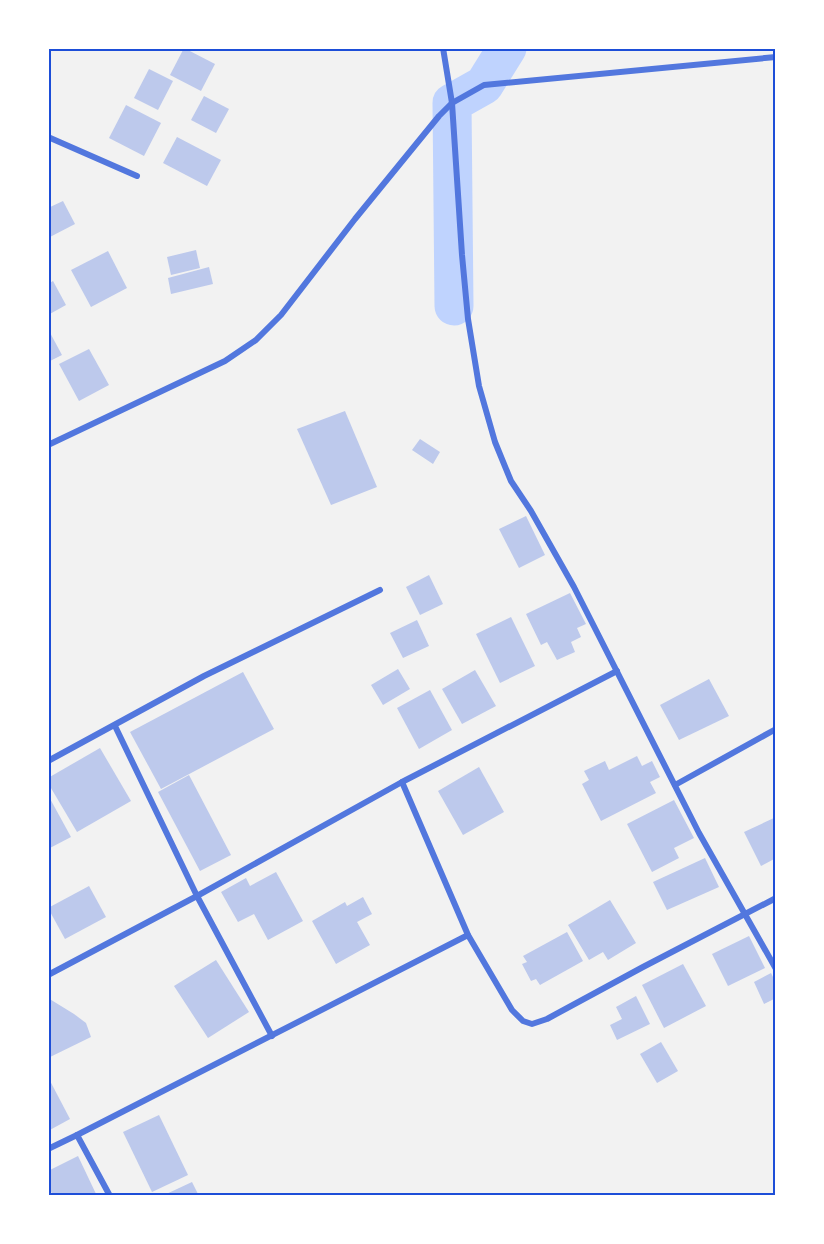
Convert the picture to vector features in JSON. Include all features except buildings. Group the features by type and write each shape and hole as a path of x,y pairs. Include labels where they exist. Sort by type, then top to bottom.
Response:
{"street":[{"path":"443,48 452,103 468,319 479,386 495,442 512,481 574,587 699,833 747,914 776,969"},
{"path":"48,445 225,361 256,340 281,315 407,153 452,103 484,85 776,57"},
{"path":"48,137 136,176"},
{"path":"48,761 204,676 380,590"},
{"path":"48,975 197,896 402,782 617,671"},
{"path":"115,726 197,896 272,1036"},
{"path":"675,785 776,729"},
{"path":"402,782 468,935 512,1010 524,1021 532,1024 547,1019 776,898"},
{"path":"48,1149 468,935"},
{"path":"77,1135 110,1196"}],"waterway":[{"path":"454,306 452,103 484,85 507,48"}]}
